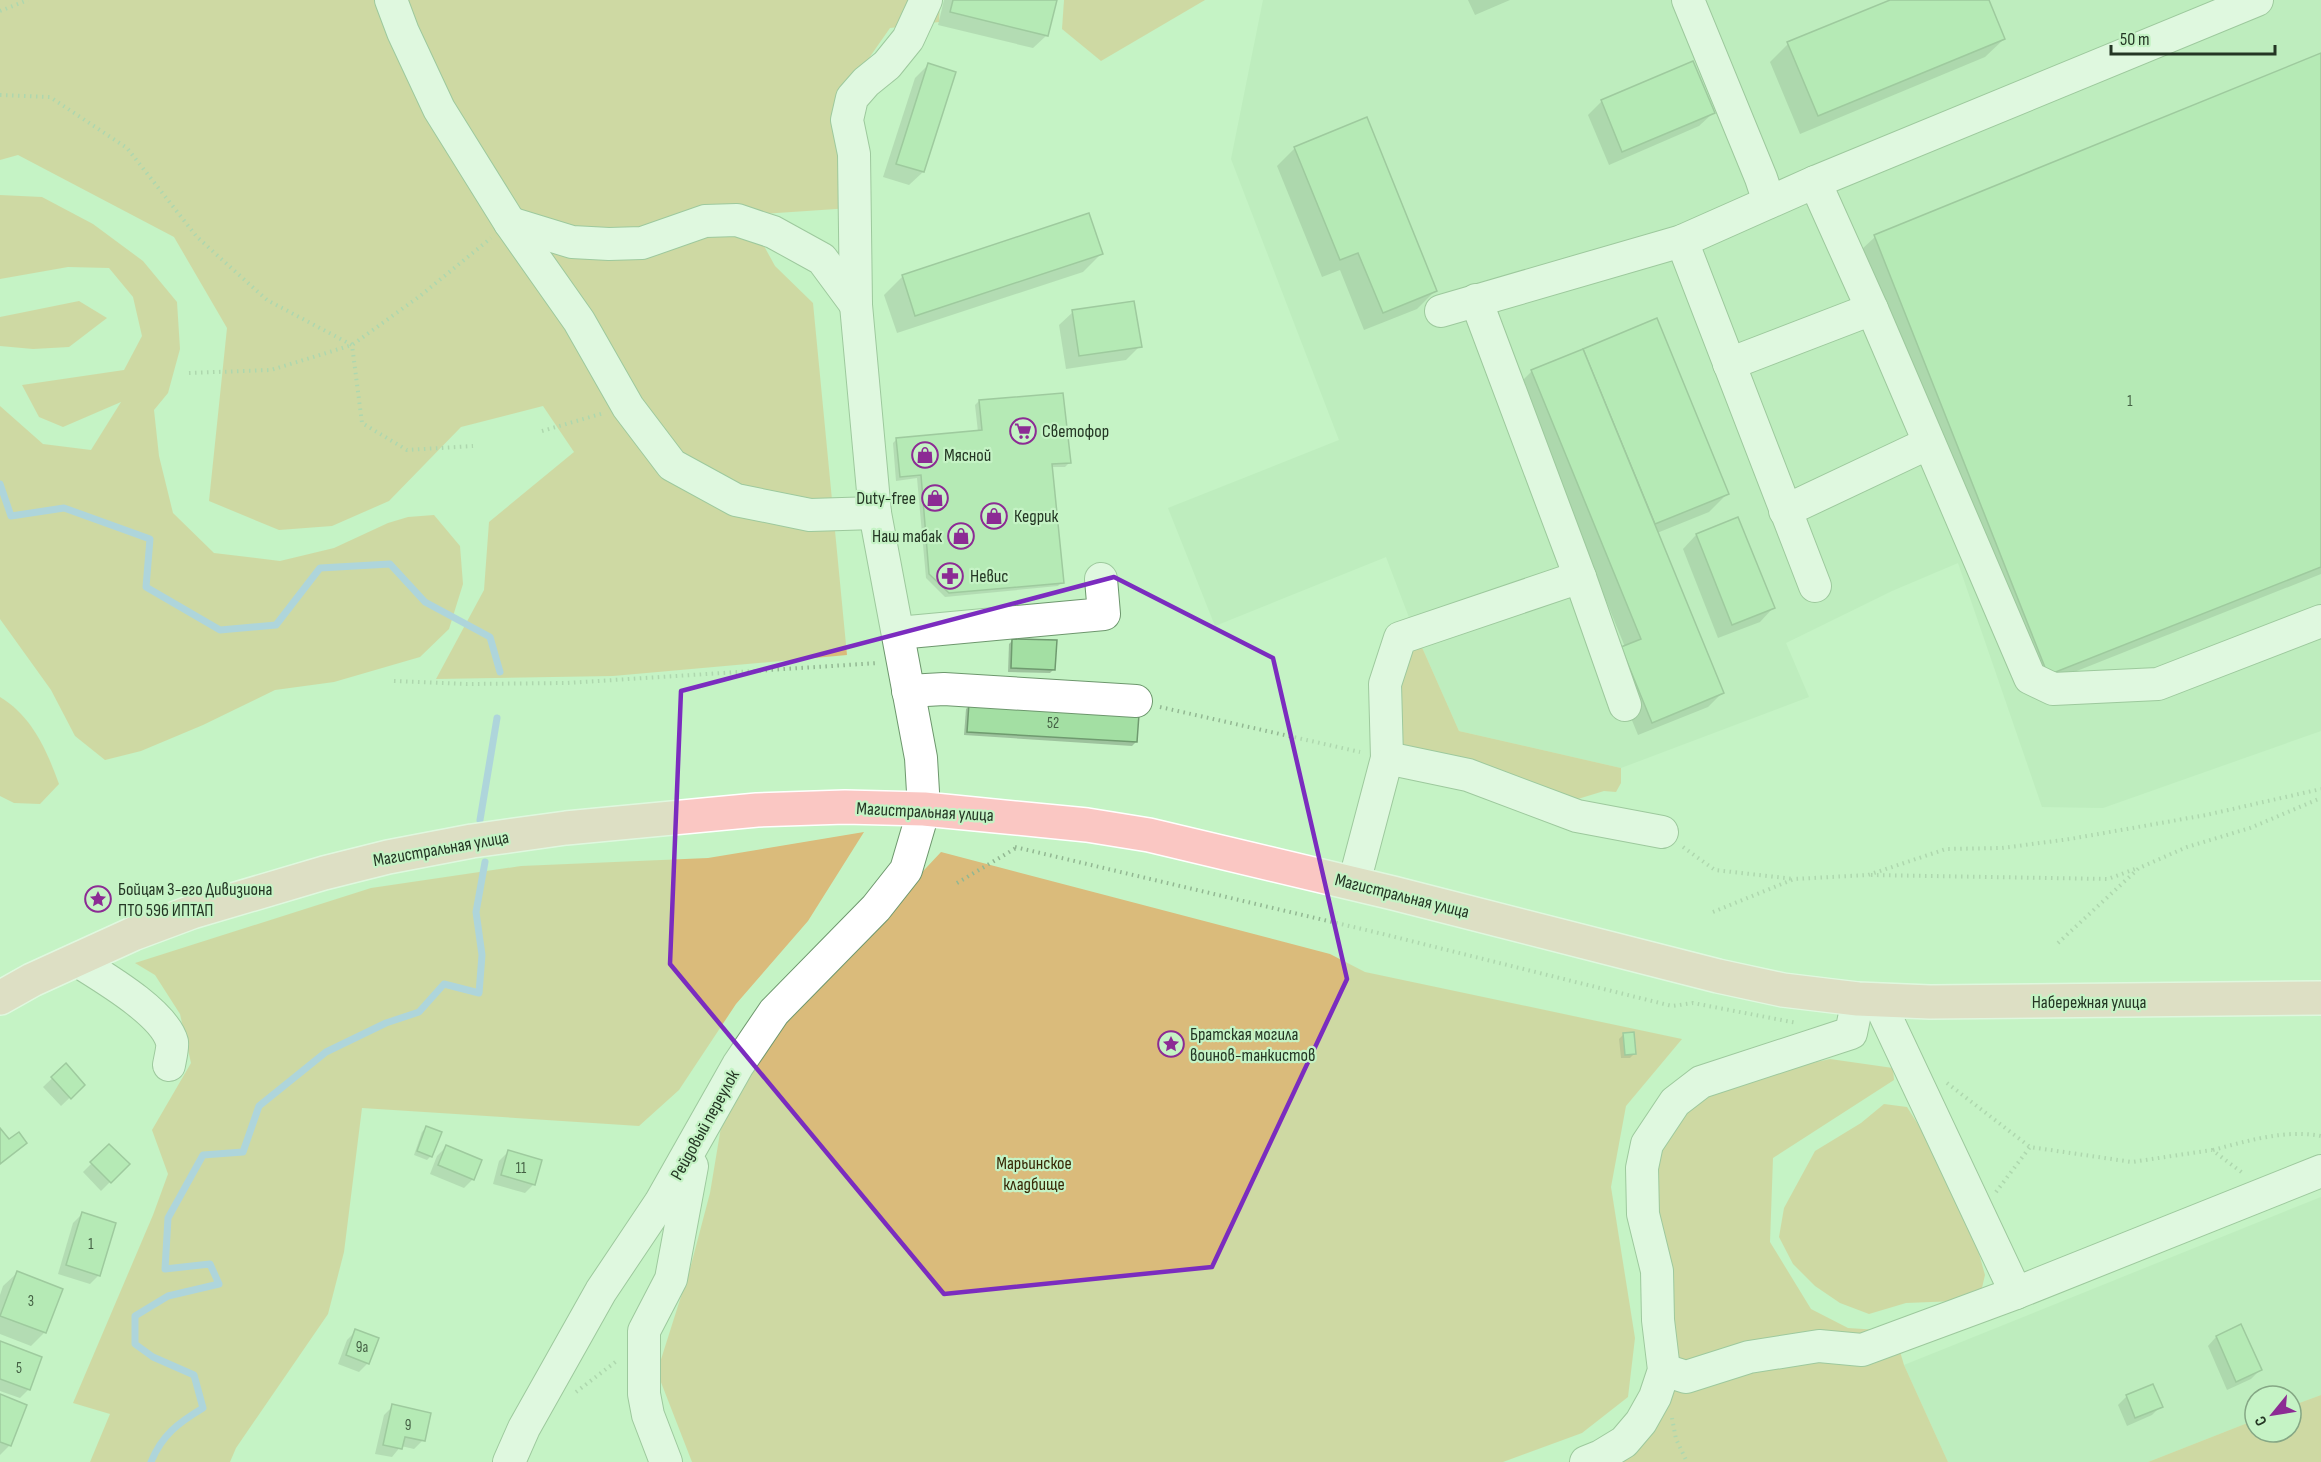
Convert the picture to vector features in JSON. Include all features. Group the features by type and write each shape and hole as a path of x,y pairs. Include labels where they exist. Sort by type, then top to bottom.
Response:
{"main road":[{"name":"Магистральная улица","path":"0,998 133,934 192,912 263,890 388,857 472,841 566,828 757,810 845,807 924,808 1087,825 1149,835 1354,883 1719,976 1783,990 1868,1000"},
{"name":"Набережная улица","path":"1868,1000 2038,1002 2321,998"}],"street":[{"path":"391,0 403,32 439,109 510,223 579,321 628,407 672,465 736,500 810,516 875,513"},
{"name":"Рейдовый переулок","path":"509,1462 524,1428 601,1291 660,1203 738,1065 774,1012 876,908 906,870 924,808 921,758 875,513 856,305 854,154 847,120 852,98 866,82 887,65 908,39 926,0"},
{"path":"1688,0 1769,202"},
{"path":"1441,311 1682,241 1815,182 2257,0"},
{"path":"1815,182 2030,678 2053,689 2158,684 2321,621"},
{"path":"510,223 572,242 609,244 642,243 705,221 737,220 773,232 822,260 856,305"},
{"path":"1682,241 1815,586"},
{"path":"1476,300 1580,577 1625,705"},
{"path":"1730,364 1872,309"},
{"path":"1785,511 1929,443"},
{"path":"1354,883 1387,758 1385,684 1400,638 1580,577"},
{"path":"903,662 1104,614 1101,579"},
{"path":"903,662 944,689 1136,701"},
{"path":"1387,758 1468,775 1577,816 1662,832"},
{"path":"76,960 123,990 159,1021 172,1042 169,1065"},
{"path":"1868,1000 1979,1215 2016,1293"},
{"path":"1586,1462 1624,1442 1641,1422 1655,1397 1664,1370 1658,1320 1657,1271 1643,1214 1642,1168 1647,1144 1675,1102 1701,1082 1851,1033 1868,1000"},
{"path":"666,1462 648,1415 644,1394 644,1331 671,1279 690,1172 708,1120"},
{"path":"1664,1370 1686,1377 1749,1357 1819,1346 1862,1350 2016,1293 2321,1171"}],"path":[{"path":"0,11 28,0"},
{"path":"0,95 50,98 127,148 197,237 267,300 352,345"},
{"path":"189,373 271,370 352,345 420,296 510,223"},
{"path":"352,345 362,423 407,450 473,446"},
{"path":"542,430 628,407"},
{"path":"394,681 467,684 567,683 903,662"},
{"path":"1136,701 1387,758"},
{"path":"1868,875 1946,849 2002,848 2070,839 2206,815 2321,789"},
{"path":"1662,832 1715,870 1794,879 1840,879 1868,875 2108,879 2187,847 2250,828 2321,798"},
{"path":"957,883 1017,848 1383,934 1672,1006 1693,1003 1806,1024"},
{"path":"2058,943 2139,868"},
{"path":"1713,912 1794,879"},
{"path":"1945,1081 2030,1147 2132,1161 2212,1150 2261,1137 2311,1134 2321,1136"},
{"path":"1979,1215 2030,1147"},
{"path":"2212,1150 2269,1192"},
{"path":"573,1394 617,1361 644,1331"}],"highlighted area":[{"path":"1114,577 1273,658 1347,979 1212,1267 944,1294 670,964 681,691"}],"shaded area":[{"path":"1263,0 2321,0 2321,731 2103,808 2042,807 1958,563 1892,591 1786,643 1809,697 1621,768 1459,731 1410,620 1386,557 1215,626 1168,508 1339,440 1231,159"},
{"path":"2321,1197 2321,1395 2303,1402 2303,1384 2243,1384 2243,1425 2148,1462 1948,1462 1904,1365"}],"green space":[{"path":"0,0 940,0 939,22 890,28 839,101 851,208 747,215 775,266 813,303 847,655 613,676 436,679 484,590 489,522 574,452 543,406 461,427 389,501 332,526 279,530 209,501 227,328 174,237 18,155 0,160"},
{"path":"1064,0 1205,0 1101,61 1062,29"},
{"path":"0,195 42,197 93,224 143,261 177,302 180,349 168,393 154,410 159,456 173,513 214,553 280,561 334,548 388,523 408,517 434,515 460,546 463,584 449,629 420,657 334,682 275,690 203,725 141,751 105,760 75,736 51,690 0,619 0,406 43,444 91,450 121,402 63,427 39,417 22,385 124,370 142,336 133,297 109,268 68,267 0,279"},
{"path":"79,301 107,318 69,347 33,349 0,346 0,317"},
{"path":"1421,645 1459,731 1621,768 1621,783 1616,792 1604,791 1568,802 1401,749 1397,708 1399,678 1403,664 1410,653"},
{"path":"0,697 30,724 49,759 59,784 40,804 14,803 0,796"},
{"path":"864,832 808,921 736,1004 679,1090 639,1126 362,1108 344,1252 328,1314 236,1448 230,1462 90,1462 110,1414 73,1403 153,1215 168,1174 152,1130 191,1063 180,1014 155,975 135,963 371,888 521,866 708,858"},
{"name":"Марьинское кладбище","path":"941,852 1330,954 1365,972 1682,1039 1626,1106 1611,1187 1635,1338 1628,1397 1582,1433 1503,1462 692,1462 657,1372 691,1265 710,1193 725,1103 779,1025"},
{"path":"1830,1059 1893,1068 1894,1080 1773,1158 1770,1242 1811,1309 1848,1328 1894,1331 1904,1365 1948,1462 1615,1462 1658,1425 1673,1390 1674,1285 1651,1183 1662,1125 1718,1084"},
{"path":"1884,1104 1907,1107 1933,1148 1978,1250 1985,1275 1981,1292 1957,1301 1906,1303 1869,1314 1840,1303 1815,1286 1793,1264 1779,1237 1784,1208 1815,1151 1861,1123"},
{"path":"2321,1395 2321,1462 2148,1462 2243,1425 2243,1444 2303,1444 2303,1402"}],"building":[{"path":"953,0 1057,0 1048,36 950,12"},
{"path":"1890,0 1989,0 2005,39 1818,116 1787,42"},
{"path":"2321,53 2321,567 2048,675 1874,235"},
{"path":"1693,61 1715,113 1622,152 1601,100"},
{"path":"928,63 956,72 924,172 896,164"},
{"path":"1367,117 1437,291 1383,313 1358,253 1340,260 1294,147"},
{"path":"1089,213 1103,254 915,316 902,275"},
{"path":"1134,301 1142,347 1079,356 1072,310"},
{"path":"1657,318 1729,494 1655,524 1583,349"},
{"path":"1583,349 1724,693 1652,723 1621,647 1641,639 1531,370"},
{"path":"1063,393 1071,463 1052,464 1064,583 949,593 929,574 921,475 900,477 896,438 982,430 979,400"},
{"path":"1738,517 1775,608 1732,625 1696,534"},
{"path":"1012,639 1057,640 1055,670 1011,668"},
{"path":"969,703 1139,714 1137,742 967,732"},
{"path":"1634,1032 1636,1054 1625,1055 1623,1033"},
{"path":"66,1063 85,1085 71,1099 51,1077"},
{"path":"426,1126 442,1132 432,1157 417,1151"},
{"path":"0,1128 9,1139 19,1132 27,1143 0,1164"},
{"path":"109,1144 130,1164 111,1183 90,1162"},
{"path":"446,1145 482,1160 474,1180 438,1165"},
{"path":"508,1150 542,1160 535,1185 501,1175"},
{"path":"82,1212 116,1223 100,1276 66,1265"},
{"path":"17,1271 63,1289 46,1333 0,1316"},
{"path":"2241,1324 2262,1370 2236,1382 2216,1336"},
{"path":"355,1329 379,1338 369,1364 346,1355"},
{"path":"0,1341 42,1357 30,1390 0,1379"},
{"path":"2153,1384 2163,1407 2135,1418 2126,1395"},
{"path":"0,1394 27,1405 11,1446 0,1442"},
{"path":"392,1404 431,1413 425,1441 405,1437 402,1449 383,1445"}],"waterway":[{"path":"0,484 11,516 64,508 150,539 146,587 220,630 276,625 320,568 390,564 425,602 490,637 500,672"},
{"path":"480,820 497,718"},
{"path":"151,1462 160,1444 172,1430 203,1408 194,1375 153,1357 135,1344 135,1316 168,1296 219,1284 210,1264 165,1269 168,1218 203,1155 243,1152 259,1106 326,1052 386,1023 419,1012 444,984 479,993 482,955 476,912 485,862"}],"place":[{"name":"Светофор","path":"1023,431"},
{"name":"Мясной","path":"925,455"},
{"name":"Duty-free","path":"935,498"},
{"name":"Кедрик","path":"994,516"},
{"name":"Наш табак","path":"961,536"},
{"name":"Невис","path":"950,576"},
{"name":"Бойцам 3-его Дивизиона ПТО 596 ИПТАП","path":"98,899"},
{"name":"Братская могила воинов-танкистов","path":"1171,1044"}]}
